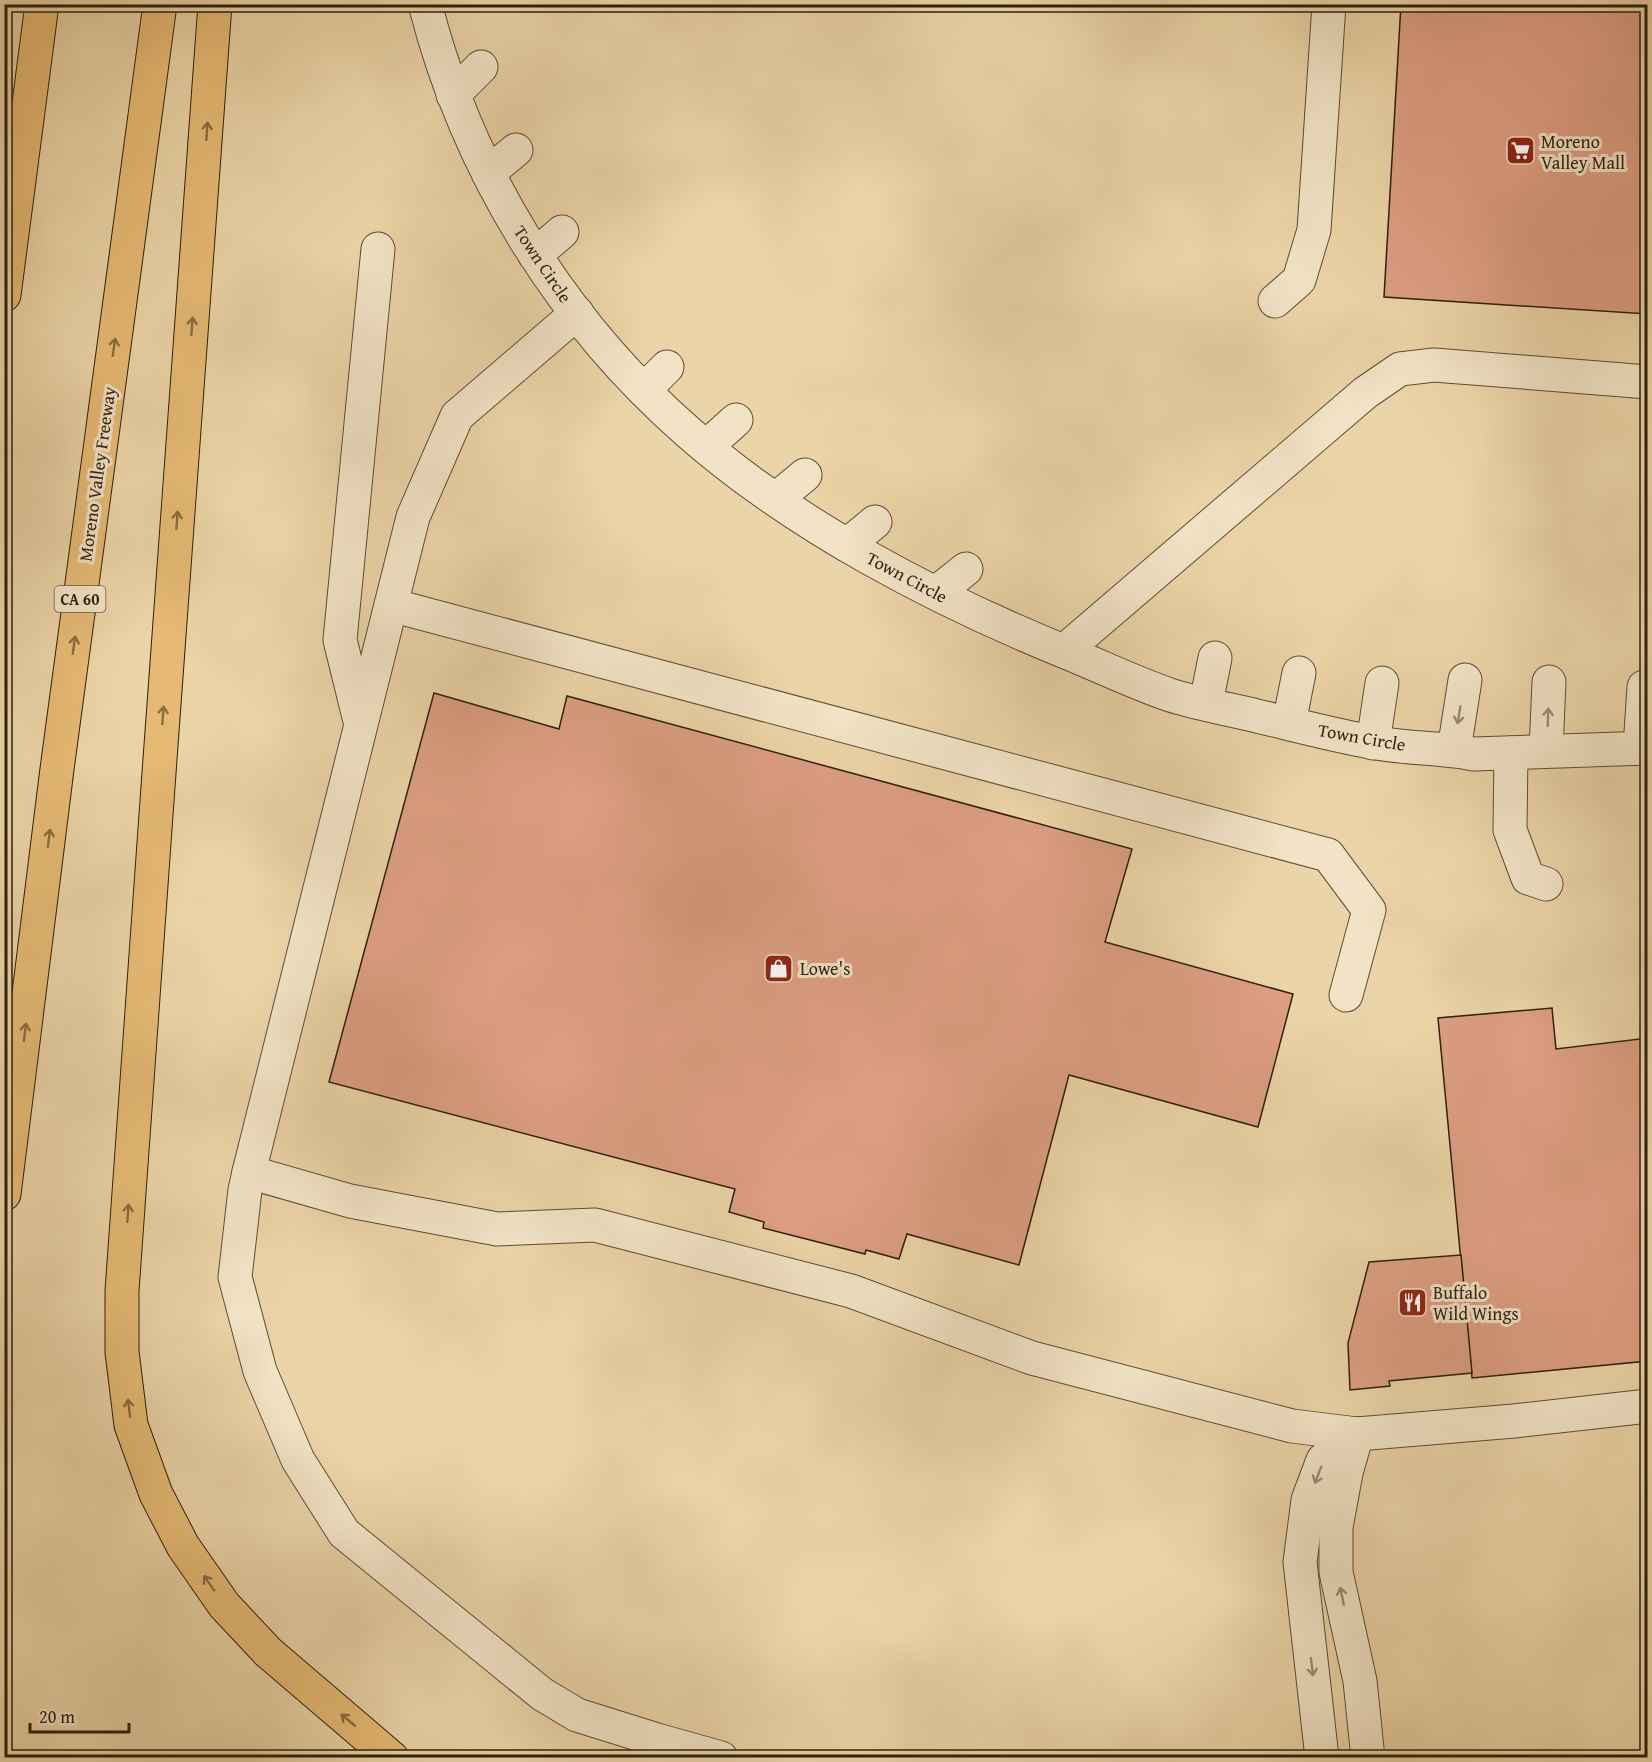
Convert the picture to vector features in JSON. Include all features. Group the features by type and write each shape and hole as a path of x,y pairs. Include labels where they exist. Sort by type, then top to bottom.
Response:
{"highway":[{"path":"4,198 40,4"},
{"path":"4,294 40,4"},
{"name":"Moreno Valley Freeway","path":"4,1194 59,757 160,4"},
{"path":"215,4 122,1291 122,1352 131,1425 156,1494 183,1546 224,1605 268,1652 392,1758"}],"street":[{"name":"Town Circle","path":"425,4 453,96 488,173 535,255 577,313 644,390 688,433 747,479 847,545 1006,628 1170,695 1373,743 1454,750 1474,754 1644,748"},
{"path":"1275,301 1299,280 1314,230 1329,4"},
{"path":"453,96 481,67"},
{"path":"488,173 516,150"},
{"path":"535,255 562,232"},
{"path":"361,726 340,640 378,249"},
{"path":"577,313 457,416 413,517 249,1172 235,1276 260,1371 298,1460 344,1533 542,1694 577,1715 721,1758"},
{"path":"1064,651 1365,393 1400,369 1434,365 1647,382"},
{"path":"644,390 667,367"},
{"path":"706,447 736,420"},
{"path":"776,499 805,475"},
{"path":"847,545 875,522"},
{"path":"936,593 966,568"},
{"path":"391,605 1328,855 1369,910 1346,995"},
{"path":"1206,703 1215,657"},
{"path":"1289,723 1299,673"},
{"path":"1454,750 1465,680"},
{"path":"1546,751 1549,682"},
{"path":"1373,743 1382,683"},
{"path":"1644,687 1644,748"},
{"path":"1511,753 1510,830 1528,878 1546,884"},
{"path":"249,1172 350,1201 497,1229 595,1225 851,1292 1032,1358 1292,1426 1357,1434 1647,1406"},
{"path":"1323,1758 1300,1562 1308,1500 1323,1460 1357,1434"},
{"path":"1357,1434 1346,1473 1336,1527 1336,1572 1360,1681 1368,1758"}],"building":[{"name":"Moreno Valley Mall","path":"1401,4 1648,4 1648,314 1384,297"},
{"name":"Lowe's","path":"434,693 559,729 567,696 1132,849 1105,942 1293,994 1258,1127 1069,1075 1019,1265 907,1234 899,1259 866,1250 865,1254 763,1228 764,1222 729,1212 735,1189 329,1082"},
{"path":"1552,1008 1556,1049 1648,1038 1648,1361 1472,1378 1438,1018"},
{"name":"Buffalo Wild Wings","path":"1461,1255 1472,1373 1389,1381 1390,1386 1350,1390 1348,1343 1369,1262"}],"place":[{"name":"Moreno Valley Mall","path":"1520,151"},
{"name":"Lowe's","path":"779,968"},
{"name":"Buffalo Wild Wings","path":"1412,1302"}]}
